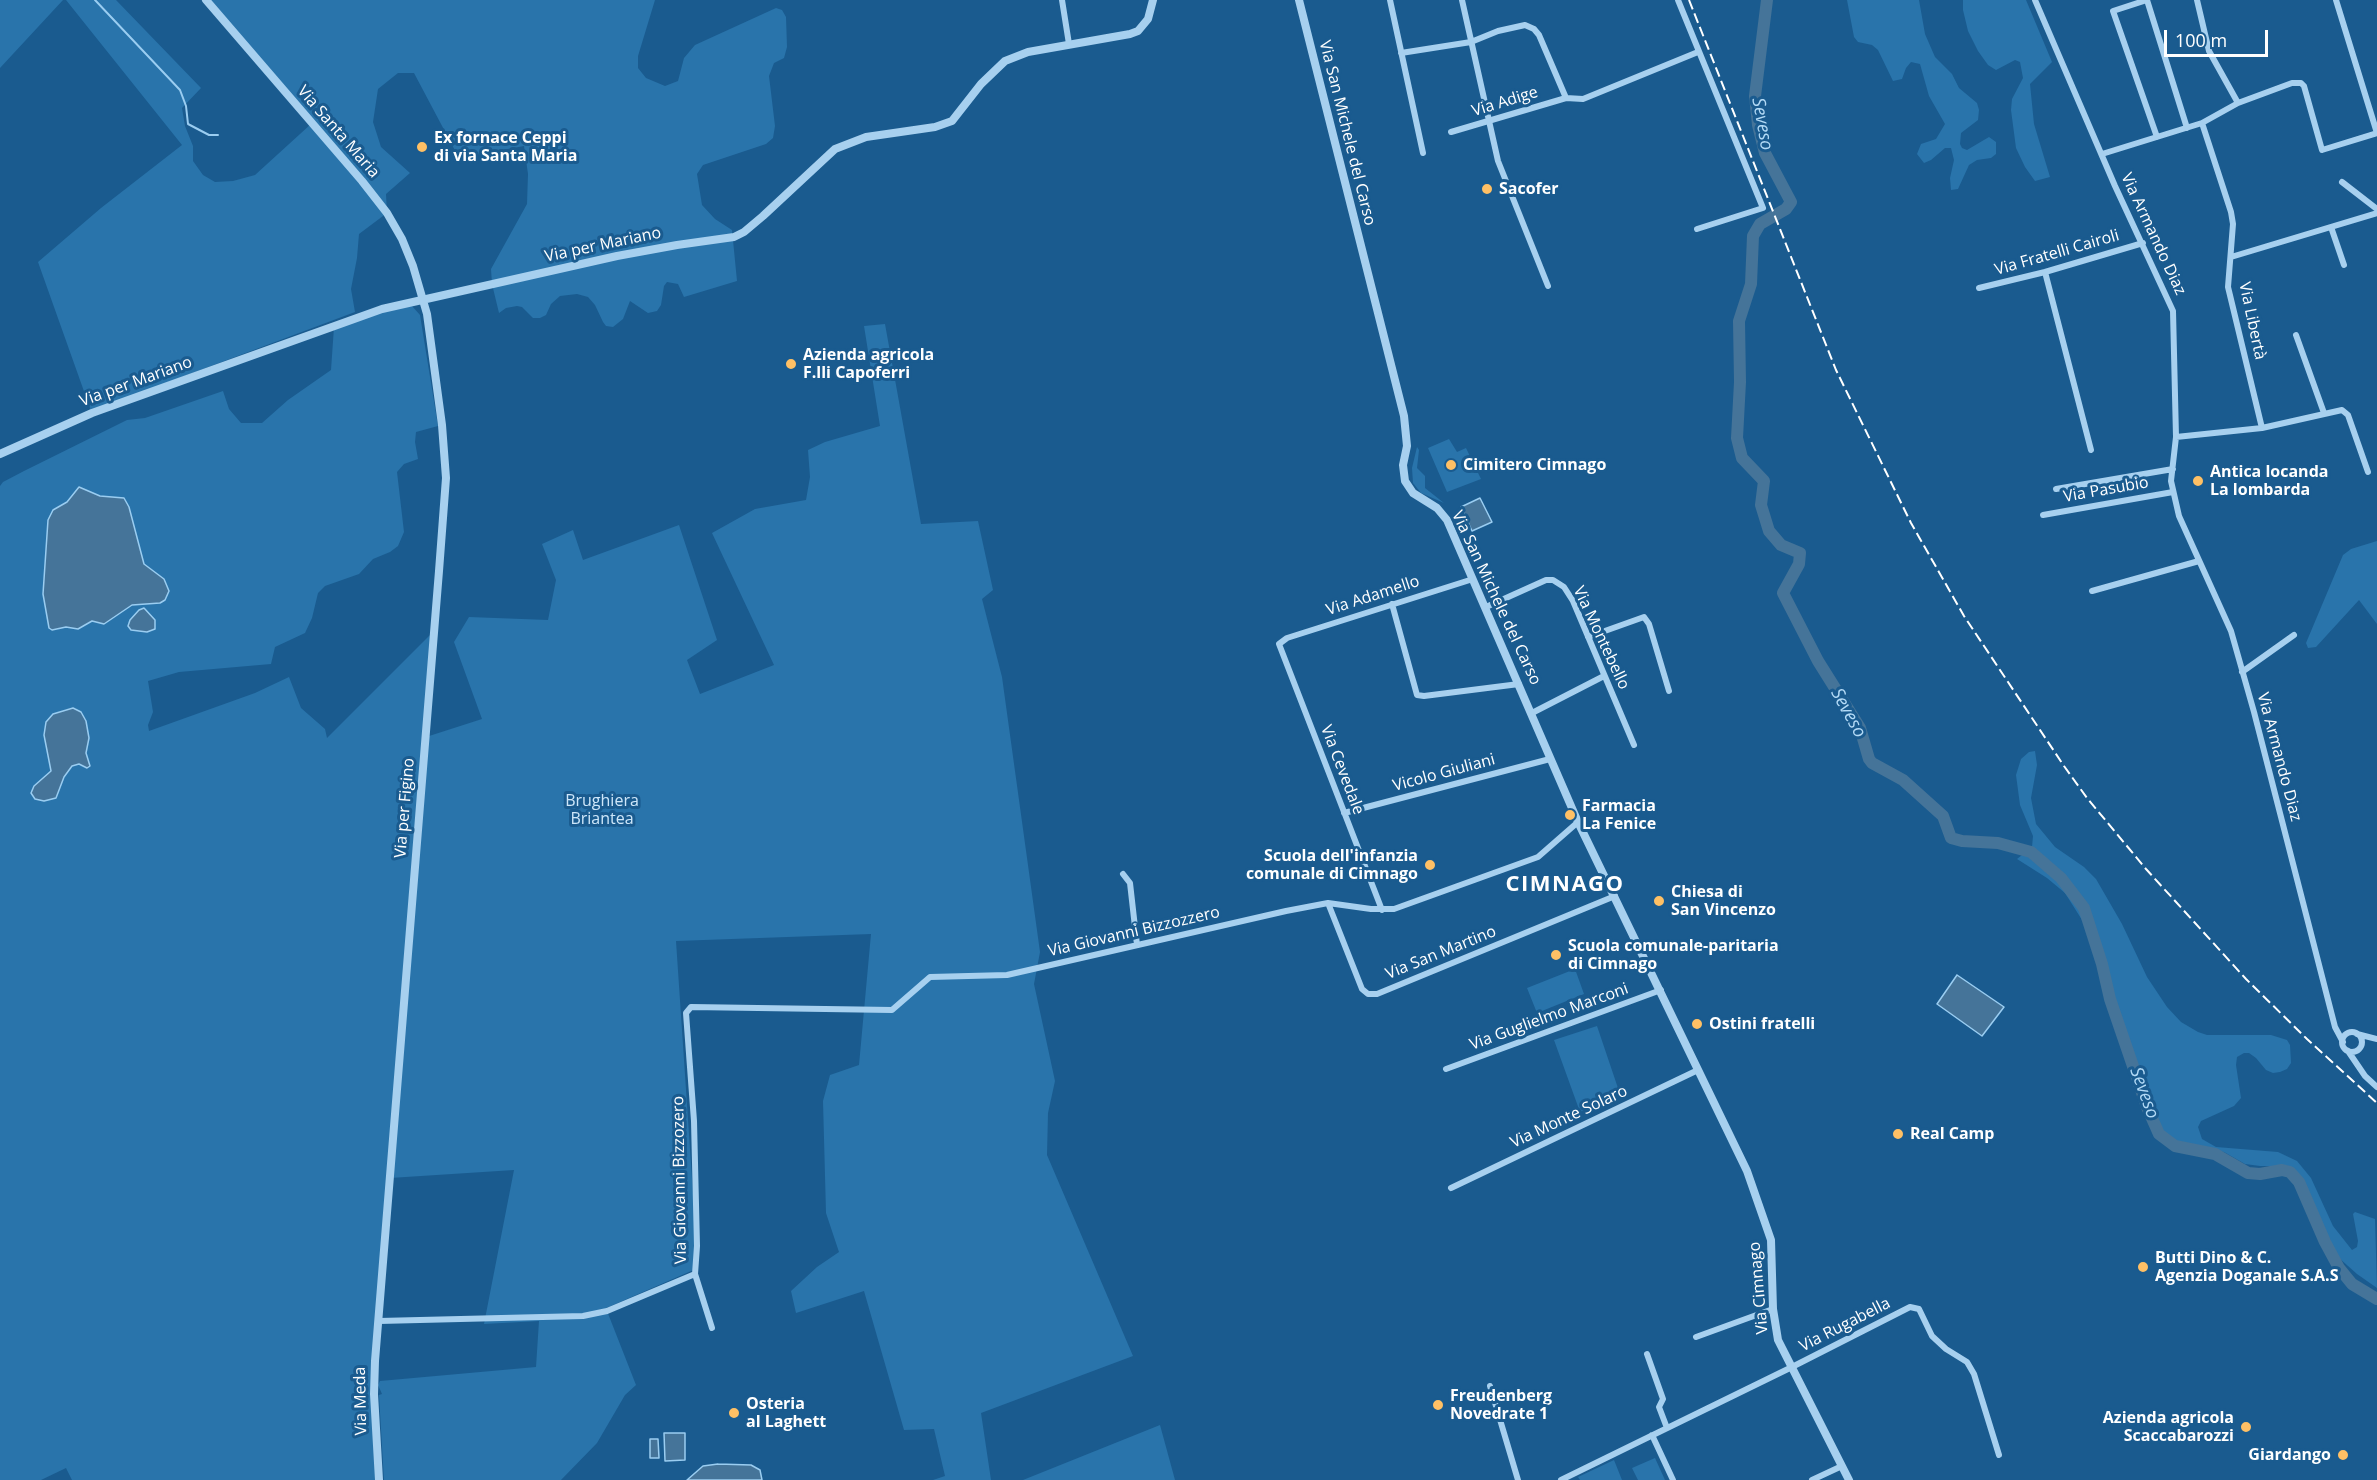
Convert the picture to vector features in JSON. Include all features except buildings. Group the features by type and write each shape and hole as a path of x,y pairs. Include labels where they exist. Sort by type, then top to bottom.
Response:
{"street":[{"name":"Via Santa Maria","path":"206,0 387,213 409,253 423,299"},
{"path":"1062,0 1069,44"},
{"name":"Via per Mariano","path":"0,454 100,410 382,309 618,256 734,237 744,232 763,216 835,148 866,137 943,125 959,114 981,84 1005,61 1028,52 1138,31 1148,19 1154,0"},
{"name":"Via San Michele del Carso","path":"1299,0 1404,416 1407,446 1403,465 1404,477 1413,493 1443,514 1486,607 1578,822 1739,1155"},
{"path":"1390,0 1423,153"},
{"path":"1462,0 1498,161 1548,286"},
{"path":"1678,0 1763,208 1697,228"},
{"name":"Via Armando Diaz","path":"2035,0 2173,311 2176,437 2171,481 2179,516 2230,631 2335,1027 2343,1042"},
{"path":"2157,136 2114,11 2147,0 2187,128"},
{"path":"2197,0 2209,51 2238,103"},
{"path":"2102,154 2202,123 2238,103 2292,83 2301,83 2304,86 2322,150 2377,133 2336,0"},
{"path":"1401,52 1471,42 1525,25 1534,29 1544,45 1566,98"},
{"name":"Via Adige","path":"1451,132 1566,98 1593,97 1698,52"},
{"name":"Via Libertà","path":"2202,123 2231,212 2228,287 2262,428"},
{"path":"2342,182 2377,211"},
{"path":"2231,257 2377,211"},
{"path":"2331,227 2344,265"},
{"name":"Via Fratelli Cairoli","path":"1979,288 2045,272 2143,243"},
{"path":"2045,272 2091,450"},
{"name":"Via per Figino","path":"379,1321 446,478 442,425 423,299"},
{"path":"2296,335 2324,413"},
{"path":"2176,437 2262,428 2342,410 2348,415 2368,472"},
{"path":"2056,489 2173,469"},
{"name":"Via Pasubio","path":"2043,515 2174,492"},
{"path":"2092,591 2199,561"},
{"name":"Via Adamello","path":"1282,640 1473,579"},
{"name":"Via Montebello","path":"1486,607 1539,582 1553,580 1564,587 1634,745"},
{"path":"1392,604 1417,695 1519,684"},
{"path":"1588,637 1644,617 1649,624 1670,691"},
{"path":"2242,672 2294,635"},
{"name":"Via Cevedale","path":"1282,640 1279,644 1281,652 1382,910"},
{"path":"1532,712 1604,676"},
{"name":"Vicolo Giuliani","path":"1344,813 1550,759"},
{"name":"Via Giovanni Bizzozzero","path":"686,1013 691,1007 892,1010 930,977 1007,975 1286,910 1329,903 1382,910 1407,906 1538,857 1578,822"},
{"path":"1123,874 1130,883 1137,945"},
{"name":"Via San Martino","path":"1329,903 1362,988 1368,994 1377,994 1615,896"},
{"name":"Via Guglielmo Marconi","path":"1446,1069 1661,990"},
{"name":"Via Giovanni Bizzozero","path":"379,1321 583,1316 607,1311 695,1274 697,1246 694,1121 686,1013"},
{"path":"2335,1027 2377,1039"},
{"path":"2360,1066 2361,1037 2353,1033 2345,1036 2343,1042 2365,1076 2377,1087"},
{"path":"2347,1050 2353,1052 2360,1046 2377,1039"},
{"name":"Via Monte Solaro","path":"1451,1188 1698,1070"},
{"name":"Via Cimnago","path":"1739,1155 1772,1240 1773,1309 1778,1340 1849,1480"},
{"path":"695,1274 712,1328"},
{"name":"Via Rugabella","path":"1560,1480 1791,1368 1910,1306 1919,1309 1932,1336 1967,1362 1974,1374 1999,1455"},
{"path":"1696,1337 1773,1309"},
{"name":"Via Meda","path":"379,1321 374,1394 379,1480"},
{"path":"1647,1354 1663,1400 1659,1407 1667,1428"},
{"path":"1490,1386 1518,1480"},
{"path":"1652,1435 1672,1480"},
{"path":"1812,1480 1842,1466"}],"green space":[{"path":"0,0 63,0 0,68"},
{"path":"66,0 116,0 201,88 182,108 185,126 193,146 193,161 203,175 215,182 233,181 255,175 311,124 206,0 655,0 638,56 638,68 646,78 665,86 678,81 684,58 695,45 776,8 782,10 786,17 787,47 784,58 774,63 769,76 775,126 773,138 766,144 703,165 697,174 702,205 715,219 732,230 737,281 684,297 678,284 667,282 664,286 661,305 657,311 648,313 630,301 623,319 613,327 606,326 588,297 577,294 560,296 551,304 546,315 540,318 533,318 522,307 517,306 506,308 499,313 491,269 527,204 528,174 524,146 459,158 414,73 398,73 378,89 373,122 381,147 410,173 386,194 387,213 359,234 351,289 355,312 91,411 38,262 101,208 182,145"},
{"path":"1847,0 1919,0 1925,34 1935,57 1952,74 1959,88 1977,103 1978,120 1961,133 1962,148 1967,150 1989,137 1996,142 1996,154 1991,158 1977,160 1969,165 1958,189 1951,190 1950,178 1954,160 1951,148 1945,148 1924,163 1917,154 1921,144 1936,139 1945,124 1929,96 1920,64 1911,62 1902,79 1893,81 1878,50 1872,45 1858,42 1854,37"},
{"path":"1963,0 2026,0 2052,62 2030,84 2034,124 2050,177 2035,181 2016,148 2011,110 2012,99 2023,78 2020,62 2015,60 1996,70 1988,65 1968,31"},
{"path":"412,306 420,315 438,426 416,432 418,459 404,464 397,472 404,532 398,546 373,559 359,574 325,586 318,593 312,618 305,633 275,647 271,664 179,672 148,681 153,712 148,725 149,731 255,693 289,677 301,708 325,729 327,738 431,634 378,1289 376,1480 72,1480 66,1468 41,1480 0,1480 0,486 3,482 24,471 127,420 145,418 223,391 229,409 241,423 262,423 288,400 331,370 334,327 382,311","holes":["75,708 85,718 89,740 86,753 90,765 87,768 79,764 72,766 64,777 56,798 44,801 35,799 32,789 51,771 44,735 46,722 53,714"]},
{"name":"Brughiera Briantea","path":"885,324 921,524 978,521 993,590 982,599 1002,677 1040,952 1034,984 1055,1081 1048,1113 1047,1155 1133,1356 981,1413 991,1480 933,1480 945,1476 934,1429 904,1430 864,1291 796,1313 791,1291 817,1267 839,1252 826,1213 823,1101 830,1075 859,1065 871,934 676,941 698,1268 604,1309 607,1311 636,1385 625,1395 597,1443 561,1480 384,1480 379,1395 382,1394 378,1385 380,1381 536,1367 539,1321 484,1324 514,1170 390,1178 426,737 482,719 454,642 469,617 548,620 556,580 542,544 573,530 583,560 679,525 717,640 687,660 700,694 774,665 712,533 755,509 806,500 810,477 808,450 825,442 880,426 864,326"},
{"path":"1449,439 1457,452 1466,448 1481,479 1447,492 1428,448"},
{"path":"1417,447 1419,450 1417,468 1425,476 1425,488 1444,503 1421,493 1413,483 1412,468"},
{"path":"2377,541 2377,624 2359,600 2316,647 2308,648 2306,643 2343,555 2351,549"},
{"path":"2035,751 2037,765 2031,798 2036,824 2055,847 2084,867 2096,879 2122,924 2147,977 2167,1007 2181,1022 2207,1035 2271,1035 2287,1040 2290,1045 2291,1063 2287,1069 2280,1072 2273,1073 2266,1070 2249,1053 2237,1057 2241,1098 2234,1106 2201,1121 2198,1127 2202,1139 2216,1147 2278,1152 2297,1161 2311,1178 2333,1226 2352,1250 2357,1247 2358,1241 2353,1214 2355,1212 2375,1219 2377,1288 2339,1258 2293,1169 2287,1166 2245,1164 2224,1152 2184,1145 2167,1137 2158,1128 2149,1101 2144,1101 2089,931 2065,893 2047,878 2017,859 2032,847 2033,836 2020,805 2016,775 2021,759 2029,752"},
{"path":"1575,969 1584,994 1537,1013 1527,988"},
{"path":"1597,1026 1621,1097 1580,1112 1554,1040"},
{"path":"1160,1425 1175,1480 1023,1480"},
{"path":"1655,1458 1665,1480 1638,1480 1632,1468"},
{"path":"1614,1460 1622,1480 1580,1480 1578,1477"}],"shaded area":[{"path":"79,487 100,496 124,498 129,507 144,564 164,579 169,591 165,600 160,603 132,605 104,624 92,621 78,629 66,627 52,630 49,628 43,594 48,520 53,510 67,502"},
{"path":"1480,498 1492,522 1472,531 1461,507"},
{"path":"144,608 155,620 155,629 147,632 131,630 128,626 130,620"},
{"path":"73,708 81,712 86,721 89,738 86,753 90,766 87,768 79,764 72,766 64,777 56,798 44,801 35,799 31,793 34,786 51,771 44,735 46,722 53,714"},
{"path":"1957,975 2004,1007 1982,1036 1937,1004"},
{"path":"664,1433 685,1433 685,1460 665,1461"},
{"path":"650,1439 658,1439 659,1458 650,1458"},
{"path":"751,1465 760,1470 762,1480 687,1480 703,1466"}],"waterway":[{"path":"95,0 180,90 186,106 188,124 209,135 218,135"},
{"name":"Seveso","path":"1767,0 1755,96 1758,125 1765,153 1791,202 1786,209 1760,224 1753,236 1751,284 1739,321 1740,382 1737,438 1742,458 1764,481 1761,505 1769,531 1781,545 1800,553 1799,564 1783,593 1818,661 1860,728 1872,763 1903,780 1943,816 1951,838 1962,841 1998,843 2031,852 2061,878 2084,908 2102,964 2110,999 2147,1107 2159,1134 2175,1146 2215,1154 2248,1173 2260,1174 2282,1170 2290,1172 2299,1182 2339,1268 2352,1284 2377,1299"}],"railway":[{"path":"1689,0 1836,370 1911,523 1964,616 2087,798 2146,869 2246,979 2377,1103"}],"place":[{"name":"Ex fornace Ceppi di via Santa Maria","path":"422,147"},
{"name":"Sacofer","path":"1487,189"},
{"name":"Azienda agricola F.lli Capoferri","path":"791,364"},
{"name":"Cimitero Cimnago","path":"1451,465"},
{"name":"Antica locanda La lombarda","path":"2198,481"},
{"name":"Farmacia La Fenice","path":"1570,815"},
{"name":"Scuola dell'infanzia comunale di Cimnago","path":"1430,865"},
{"name":"Chiesa di San Vincenzo","path":"1659,901"},
{"name":"Scuola comunale-paritaria di Cimnago","path":"1556,955"},
{"name":"Ostini fratelli","path":"1697,1024"},
{"name":"Real Camp","path":"1898,1134"},
{"name":"Butti Dino & C. Agenzia Doganale S.A.S","path":"2143,1267"},
{"name":"Freudenberg Novedrate 1","path":"1438,1405"},
{"name":"Osteria al Laghett","path":"734,1413"},
{"name":"Azienda agricola Scaccabarozzi","path":"2246,1427"},
{"name":"Giardango","path":"2343,1455"}],"district":[{"name":"CIMNAGO","path":"1565,885"}]}
